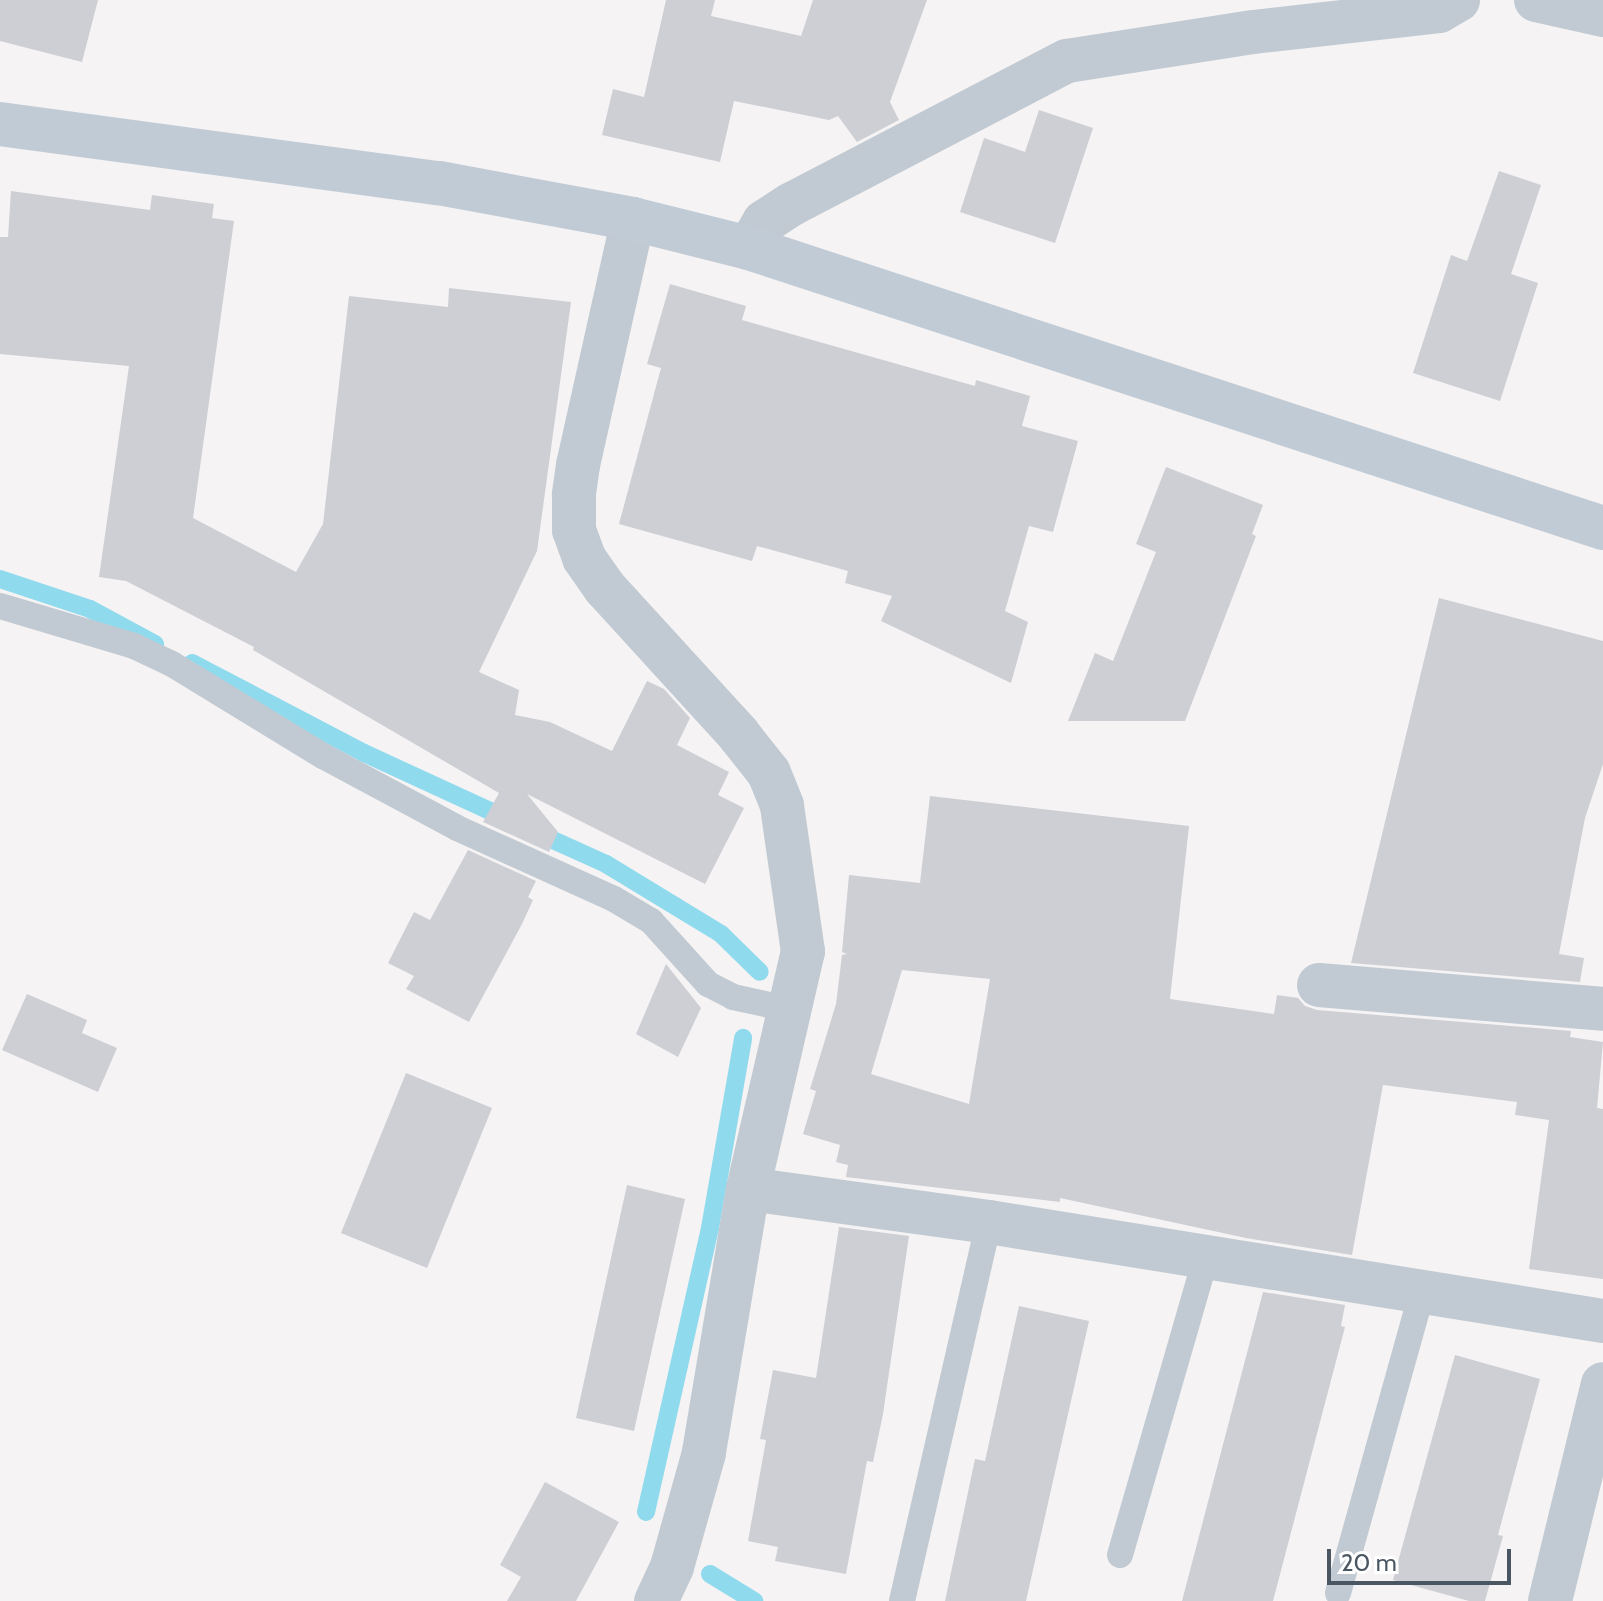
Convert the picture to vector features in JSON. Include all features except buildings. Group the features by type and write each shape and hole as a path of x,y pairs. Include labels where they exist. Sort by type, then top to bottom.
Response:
{"main road":[{"path":"0,124 439,183 633,219 749,248 1603,528"}],"street":[{"path":"749,248 764,222 792,204 1067,61 1253,32 1439,11 1458,0"},
{"path":"1536,0 1603,15"},
{"path":"633,219 578,465 574,530 584,558 605,588 739,735 769,773 782,806 803,951 748,1189 704,1453 672,1567 656,1601"},
{"path":"1319,985 1603,1009"},
{"path":"748,1189 989,1222 1603,1321"},
{"path":"1550,1601 1603,1384"}],"lane":[{"path":"0,606 134,646 172,664 363,778 457,828 614,899 651,921 708,984 733,997 788,1009"},
{"path":"902,1601 989,1222"},
{"path":"1120,1555 1206,1257"},
{"path":"1338,1593 1422,1292"}],"waterway":[{"path":"0,579 90,609 155,644"},
{"path":"192,663 364,753 510,820"},
{"path":"533,831 606,864 721,934 760,972"},
{"path":"646,1512 710,1228 743,1038"},
{"path":"710,1574 754,1601"}]}
